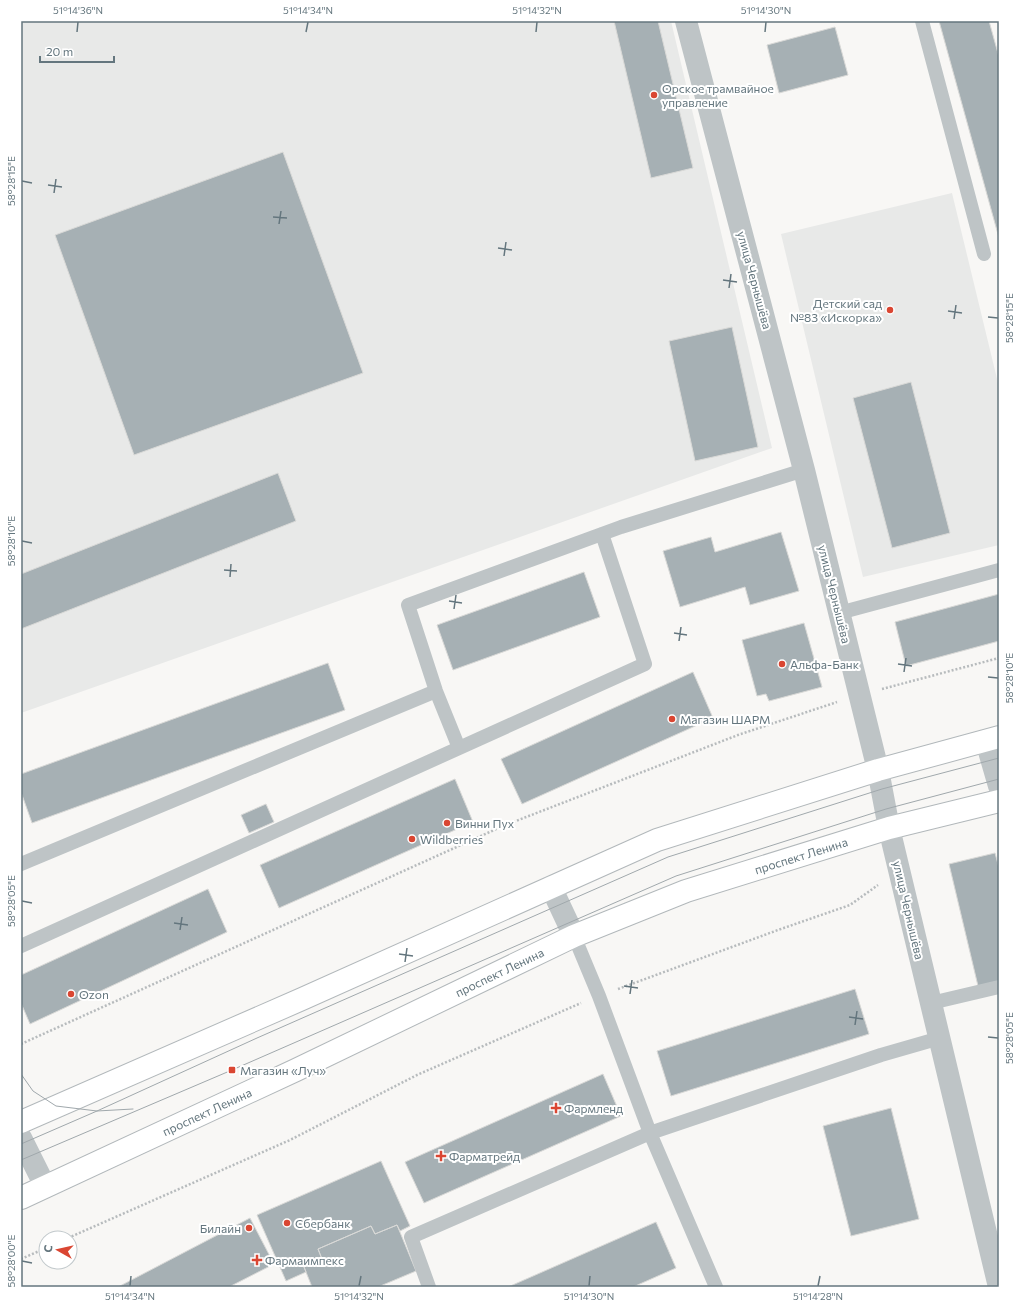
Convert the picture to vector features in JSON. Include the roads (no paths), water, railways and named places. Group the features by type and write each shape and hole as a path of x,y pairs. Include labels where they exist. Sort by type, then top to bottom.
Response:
{"main road":[{"path":"21,1122 658,840 878,770 993,739"},
{"name":"проспект Ленина","path":"21,1198 296,1070 574,936 686,891 889,828 999,801"}],"street":[{"name":"улица Чернышёва","path":"686,21 804,470 860,695 878,770 889,828 999,1287"},
{"path":"993,739 999,786"},
{"path":"551,887 574,936"},
{"path":"21,1138 45,1186"}],"lane":[{"path":"922,21 984,254"},
{"path":"459,748 436,691 408,605 621,527 804,470"},
{"path":"21,946 645,664 602,534"},
{"path":"839,613 999,570"},
{"path":"21,864 436,691"},
{"path":"574,936 599,996 650,1133 716,1287"},
{"path":"931,1003 999,987"},
{"path":"429,1287 411,1237 650,1133 881,1055 940,1038"}],"tram line":[{"path":"21,1144 257,1038 668,857 882,789 999,758"},
{"path":"21,1160 232,1070 676,876 886,809 999,779"},
{"path":"21,1074 33,1091 56,1106 97,1111 133,1109"}],"place":[{"name":"Орское трамвайное управление","path":"654,95"},
{"name":"Детский сад №83 «Искорка»","path":"890,310"},
{"name":"Альфа-Банк","path":"782,664"},
{"name":"Магазин ШАРМ","path":"672,719"},
{"name":"Винни Пух","path":"447,823"},
{"name":"Wildberries","path":"412,839"},
{"name":"Ozon","path":"71,994"},
{"name":"Магазин «Луч»","path":"232,1070"},
{"name":"Фармленд","path":"556,1108"},
{"name":"Фарматрейд","path":"441,1156"},
{"name":"Сбербанк","path":"287,1223"},
{"name":"Билайн","path":"249,1228"},
{"name":"Фармаимпекс","path":"257,1260"}]}
